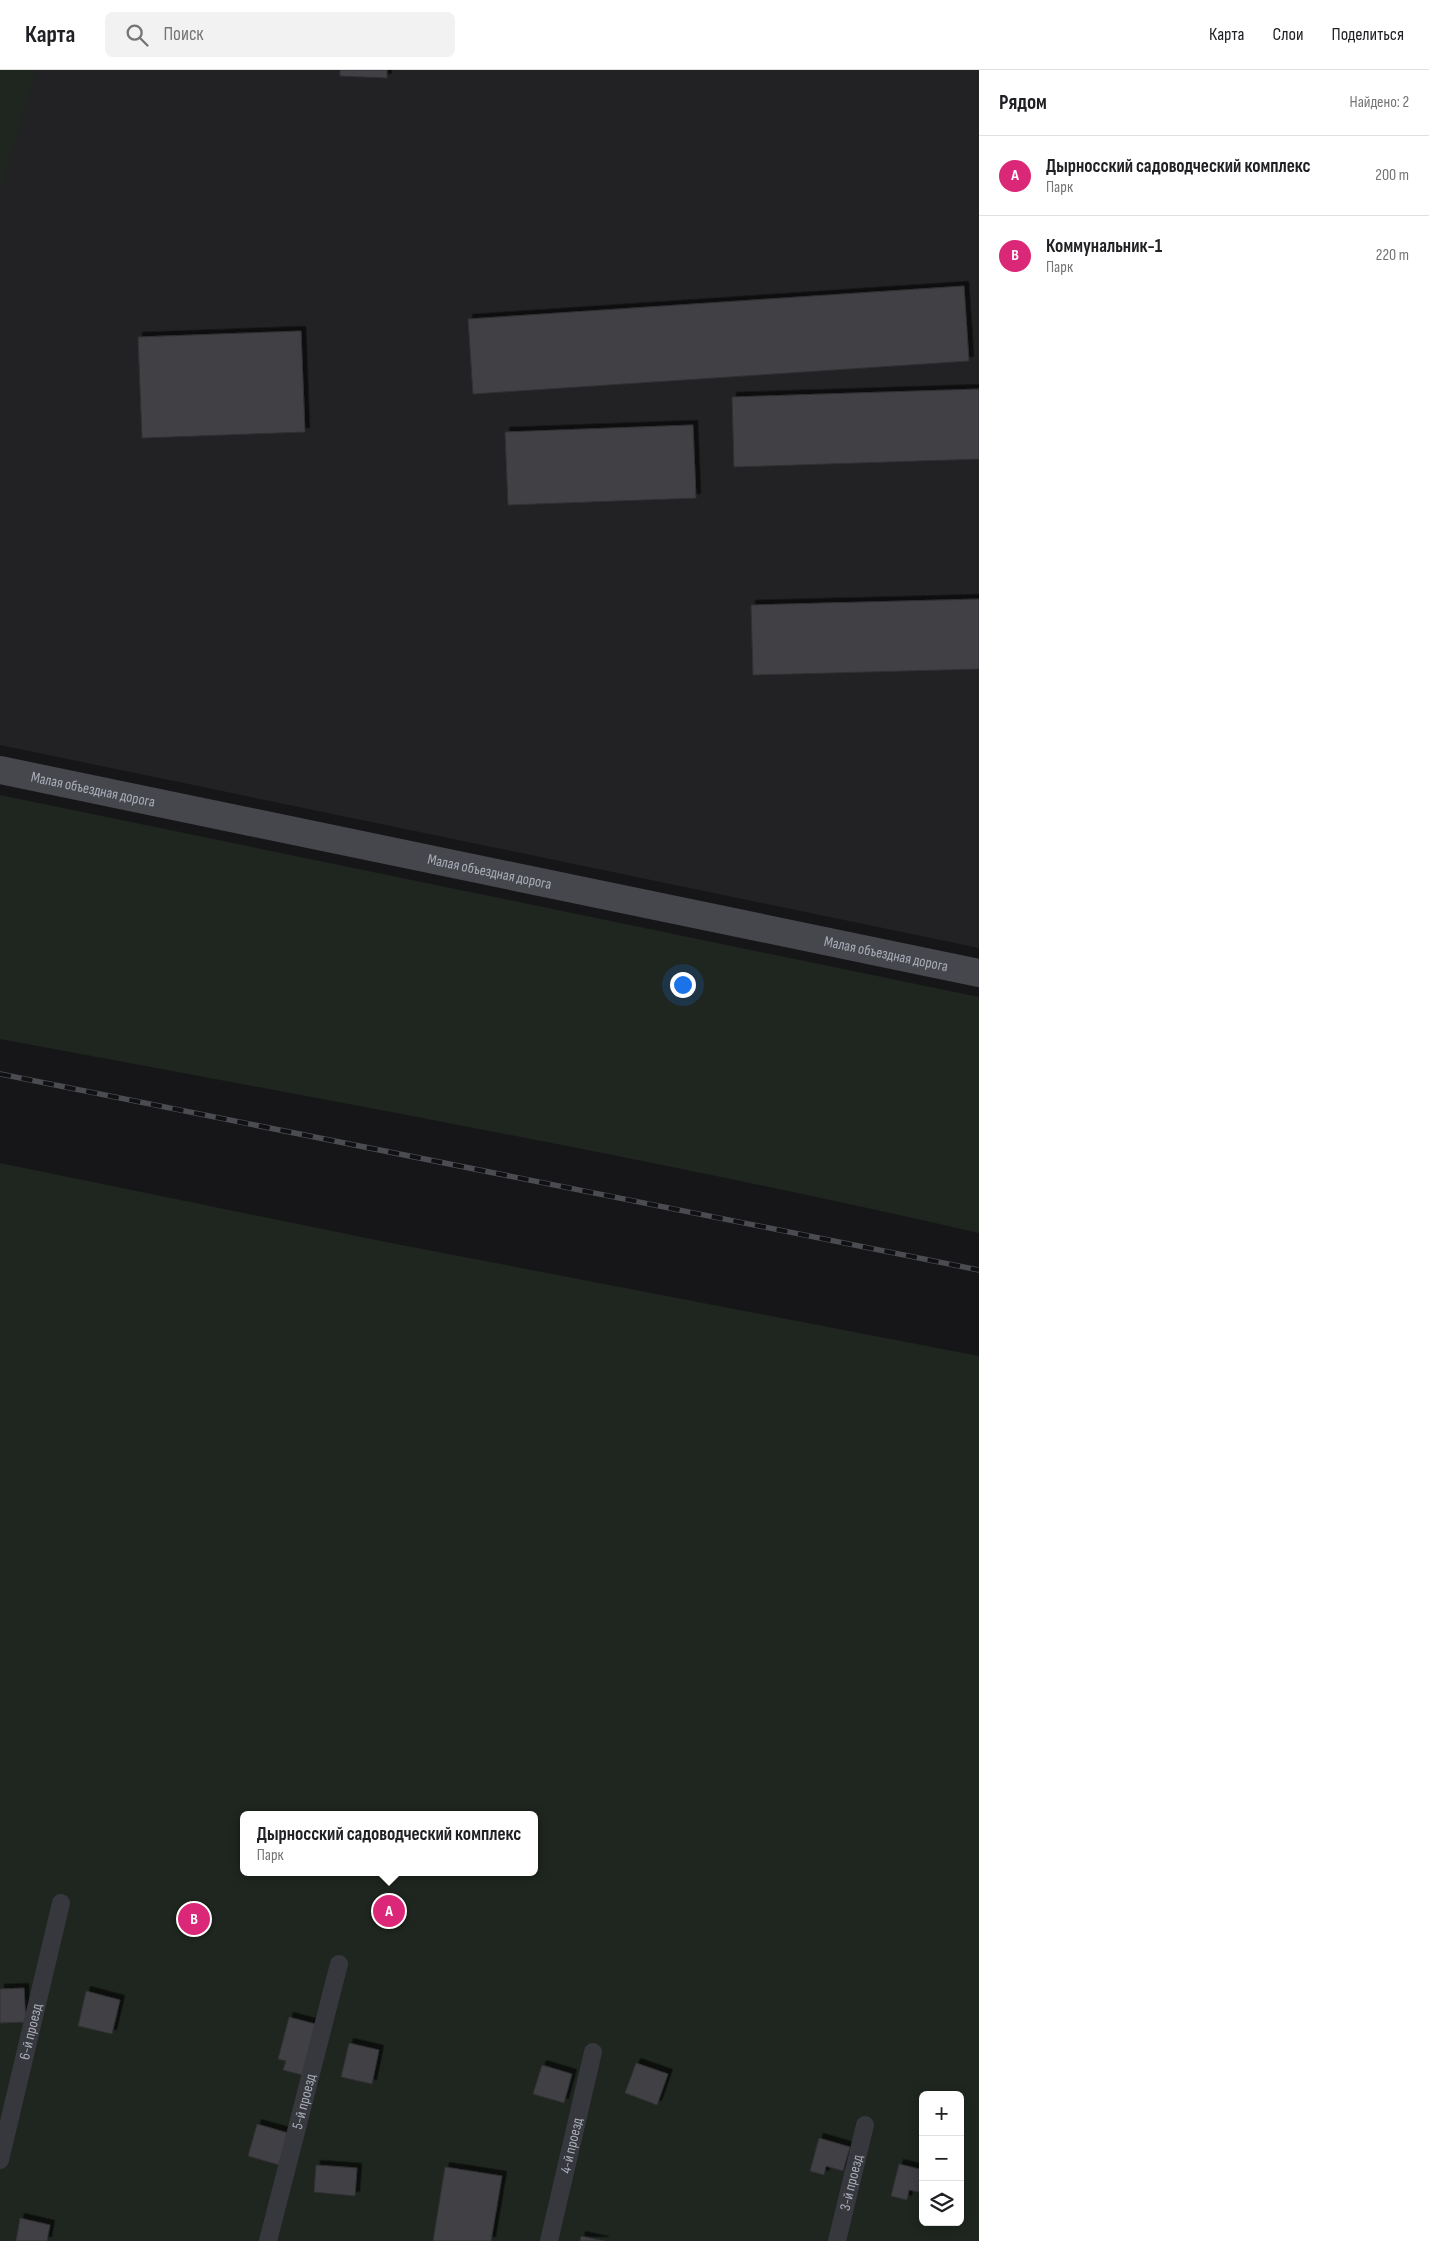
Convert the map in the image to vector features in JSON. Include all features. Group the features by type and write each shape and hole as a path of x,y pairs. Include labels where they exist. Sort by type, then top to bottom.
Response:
{"street":[{"name":"Малая объездная дорога","path":"0,770 979,973"}],"lane":[{"name":"6-й проезд","path":"0,2160 62,1902"},
{"name":"5-й проезд","path":"268,2241 339,1964"},
{"name":"4-й проезд","path":"549,2241 593,2052"},
{"name":"3-й проезд","path":"837,2241 864,2125"}],"shaded area":[{"path":"0,70 979,70 979,948 0,745"},
{"path":"0,70 36,70 0,192"},
{"path":"0,795 979,997 979,1233 613,1155 0,1039"},
{"path":"0,1163 391,1243 979,1356 979,2241 0,2241"}],"building":[{"path":"340,70 387,70 387,78 340,76"},
{"path":"964,286 969,361 473,394 468,319"},
{"path":"301,331 305,432 142,438 138,337"},
{"path":"979,389 979,459 734,467 732,397"},
{"path":"693,425 696,498 508,505 505,432"},
{"path":"979,599 979,669 753,675 751,605"},
{"path":"24,1988 26,2022 0,2023 0,1989"},
{"path":"86,1991 120,2000 112,2034 78,2026"},
{"path":"289,2017 319,2025 306,2076 283,2070 286,2061 278,2059"},
{"path":"349,2043 379,2050 372,2084 341,2077"},
{"path":"636,2063 668,2074 657,2105 625,2093"},
{"path":"542,2065 572,2074 564,2103 533,2094"},
{"path":"257,2124 288,2133 279,2165 248,2156"},
{"path":"819,2138 850,2147 843,2171 826,2166 824,2175 810,2171"},
{"path":"899,2164 919,2169 919,2192 909,2190 907,2200 891,2196"},
{"path":"316,2165 357,2168 355,2196 314,2192"},
{"path":"445,2167 502,2176 491,2241 433,2241"},
{"path":"20,2218 50,2225 47,2241 16,2241"},
{"path":"581,2236 604,2241 580,2241"}],"railway":[{"path":"0,1074 979,1270"}],"place":[{"name":"Дырносский садоводческий комплекс","path":"389,1911"},
{"name":"Коммунальник-1","path":"194,1919"}]}
